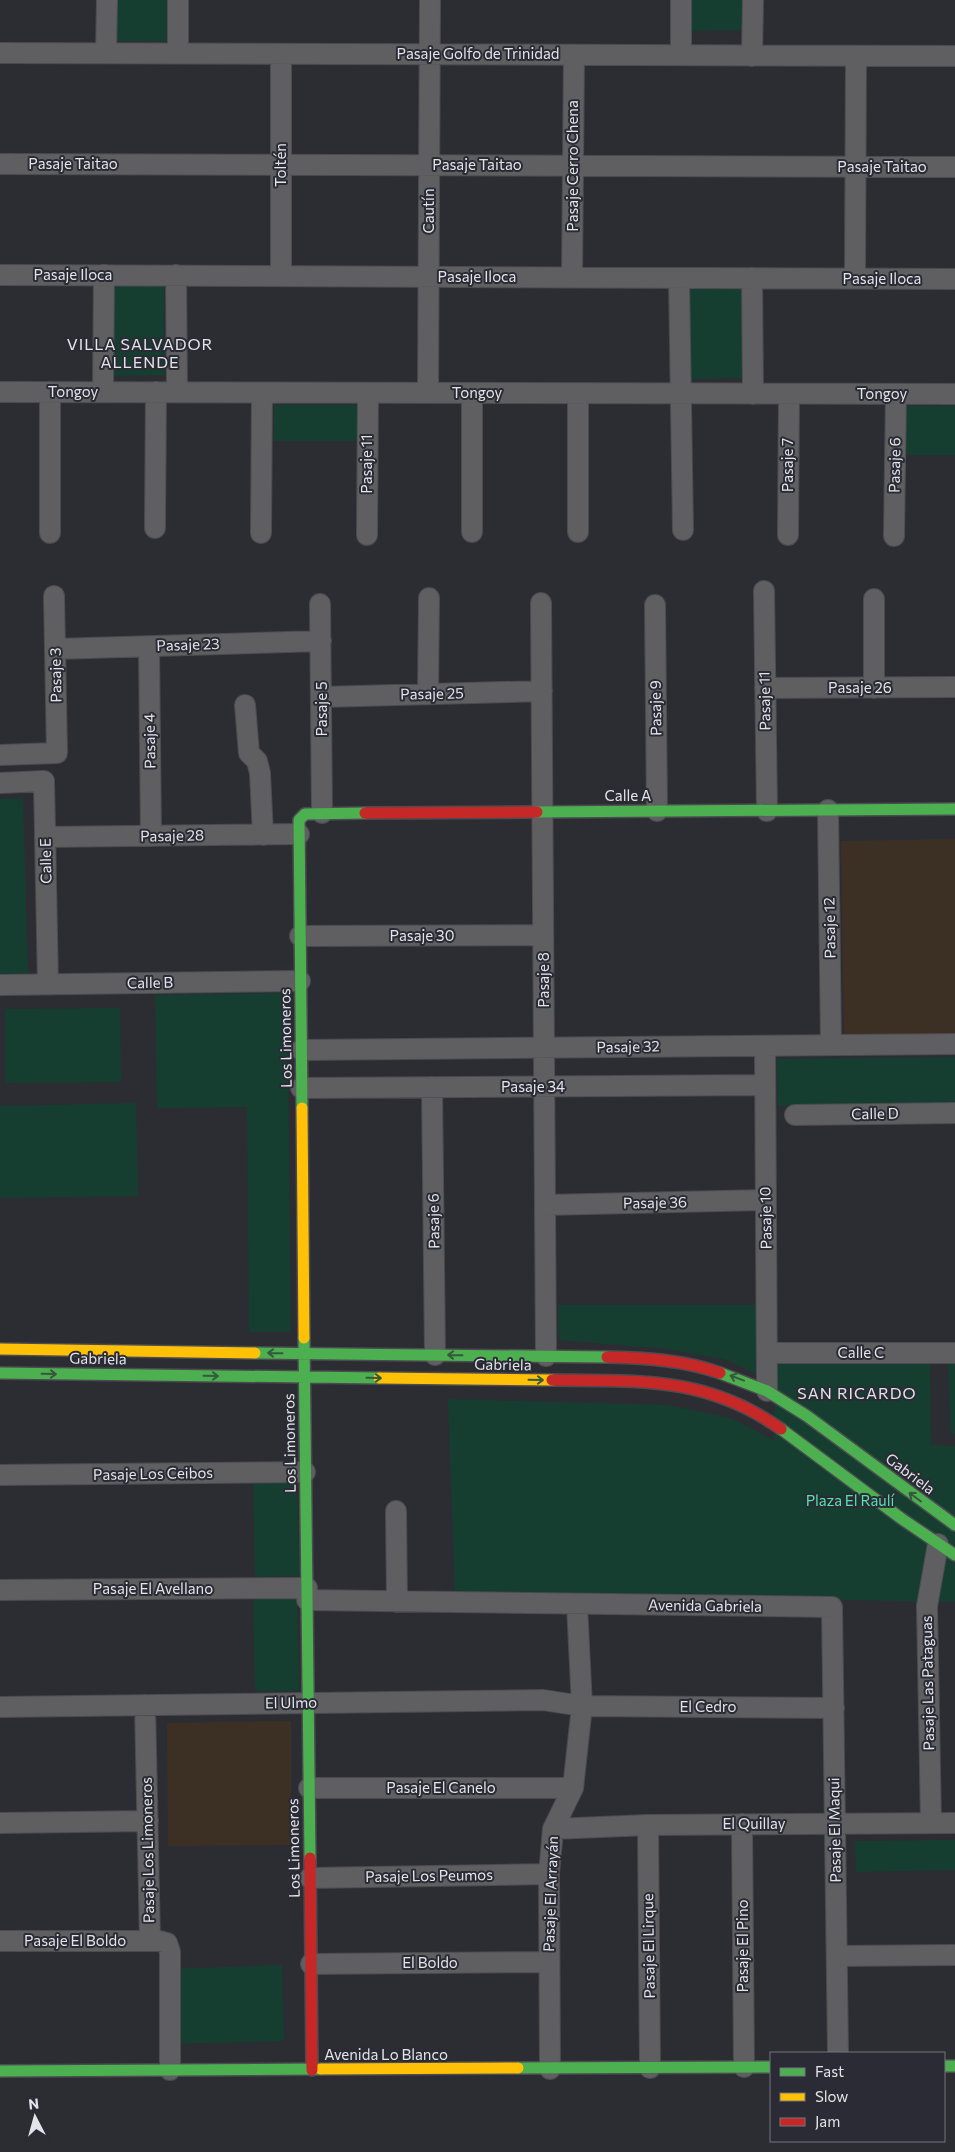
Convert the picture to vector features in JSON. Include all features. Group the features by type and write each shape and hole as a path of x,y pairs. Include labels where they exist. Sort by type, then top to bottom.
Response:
{"street":[{"path":"106,0 106,53"},
{"path":"178,0 178,53"},
{"name":"Cautín","path":"428,393 430,0"},
{"path":"681,0 681,55"},
{"path":"752,56 753,0"},
{"name":"Pasaje Golfo de Trinidad","path":"0,52 955,56"},
{"name":"Toltén","path":"281,54 281,276"},
{"name":"Pasaje Cerro Chena","path":"572,277 574,55"},
{"path":"855,278 856,56"},
{"name":"Pasaje Taitao","path":"0,164 955,167"},
{"name":"Pasaje Iloca","path":"0,275 955,279"},
{"path":"103,392 104,275"},
{"path":"176,275 177,392"},
{"path":"679,278 682,530"},
{"path":"752,278 753,394"},
{"name":"Tongoy","path":"0,392 955,394"},
{"path":"50,392 50,533"},
{"path":"155,528 156,392"},
{"path":"261,533 262,392"},
{"name":"Pasaje 11","path":"367,535 368,393"},
{"path":"472,393 472,532"},
{"path":"578,394 578,532"},
{"name":"Pasaje 7","path":"788,535 789,394"},
{"name":"Pasaje 6","path":"894,536 896,394"},
{"name":"Pasaje 11","path":"764,591 767,811"},
{"name":"Pasaje 3","path":"0,755 57,753 54,596"},
{"path":"428,694 429,598"},
{"path":"874,599 874,688"},
{"name":"Pasaje 8","path":"541,603 546,1356"},
{"name":"Pasaje 5","path":"320,604 322,813"},
{"name":"Pasaje 9","path":"655,605 658,811"},
{"name":"Pasaje 23","path":"55,649 321,641"},
{"name":"Pasaje 4","path":"149,647 151,836"},
{"name":"Pasaje 26","path":"765,688 955,687"},
{"name":"Pasaje 25","path":"322,696 542,691"},
{"path":"245,705 249,753 257,761 260,773 263,835"},
{"name":"Calle E","path":"0,783 44,781 48,985"},
{"name":"Calle A","path":"300,825 305,814 322,813 955,809"},
{"name":"Pasaje 12","path":"828,810 831,1045"},
{"name":"Pasaje 28","path":"45,838 263,835 300,825"},
{"name":"Los Limoneros","path":"300,825 301,1088 312,2070"},
{"name":"Pasaje 30","path":"300,936 543,935"},
{"name":"Calle B","path":"0,985 300,981"},
{"name":"Pasaje 32","path":"301,1050 955,1044"},
{"name":"Pasaje 10","path":"765,1046 767,1391"},
{"name":"Pasaje 34","path":"301,1088 765,1085"},
{"name":"Pasaje 6","path":"432,1087 435,1355"},
{"name":"Calle D","path":"795,1115 955,1113"},
{"name":"Pasaje 36","path":"545,1205 765,1200"},
{"name":"Gabriela","path":"0,1349 546,1356 667,1360 707,1368 767,1391 807,1416 955,1525"},
{"name":"Calle C","path":"767,1353 955,1353"},
{"name":"Gabriela","path":"0,1373 674,1384 694,1388 730,1400 764,1418 947,1550"},
{"name":"Pasaje Los Ceibos","path":"0,1475 305,1472"},
{"path":"396,1511 397,1602"},
{"name":"Pasaje Las Pataguas","path":"931,1823 927,1606 947,1550"},
{"name":"Pasaje El Avellano","path":"0,1590 307,1594 397,1602 577,1605"},
{"name":"Avenida Gabriela","path":"577,1605 832,1607"},
{"name":"Pasaje El Arrayán","path":"550,2068 549,1874 553,1829 573,1788 582,1706 577,1605"},
{"name":"Pasaje El Maqui","path":"832,1607 838,2052"},
{"name":"El Ulmo","path":"0,1707 543,1700 582,1706"},
{"name":"Pasaje Los Limoneros","path":"145,1705 150,1941 167,1943 170,1952 170,2070"},
{"name":"El Cedro","path":"582,1706 834,1708"},
{"name":"Pasaje El Canelo","path":"309,1788 573,1788"},
{"path":"0,1823 148,1820"},
{"name":"El Quillay","path":"553,1829 648,1825 955,1823"},
{"name":"Pasaje El Pino","path":"742,1824 744,2067"},
{"name":"Pasaje El Lirque","path":"648,1825 650,2068"},
{"name":"Pasaje Los Peumos","path":"310,1878 549,1874"},
{"name":"Pasaje El Boldo","path":"0,1942 150,1941"},
{"path":"837,1956 955,1955"},
{"name":"El Boldo","path":"311,1964 550,1962"},
{"name":"Avenida Lo Blanco","path":"0,2072 770,2067"}],"shaded area":[{"path":"955,839 955,1035 844,1037 841,841"},
{"path":"291,1721 291,1845 168,1846 167,1723"}],"green space":[{"path":"111,0 172,0 172,41 111,41"},
{"path":"691,0 747,0 746,30 691,31"},
{"path":"164,285 165,375 113,376 111,286"},
{"path":"742,285 742,378 690,379 689,286"},
{"path":"274,405 358,405 357,441 274,441"},
{"path":"903,406 955,406 955,455 903,455"},
{"path":"23,798 28,973 0,974 0,799"},
{"path":"287,993 291,1332 249,1332 247,1107 157,1108 155,995"},
{"path":"120,1008 121,1082 5,1083 5,1009"},
{"path":"955,1057 955,1103 778,1106 777,1059"},
{"path":"136,1103 138,1196 0,1198 0,1106"},
{"path":"558,1305 758,1305 760,1376 727,1360 667,1349 559,1340"},
{"name":"Plaza El Raulí","path":"778,1360 930,1362 931,1445 955,1446 955,1602 455,1593 448,1399 667,1405 731,1418 773,1440 776,1367"},
{"path":"948,1363 955,1363 955,1434 951,1434"},
{"path":"297,1481 299,1576 255,1577 253,1482"},
{"path":"297,1595 299,1691 255,1691 253,1596"},
{"path":"955,1840 955,1870 856,1872 855,1841"},
{"path":"282,1965 284,2041 167,2044 165,1969"}],"traffic: fast":[{"path":"537,812 955,809"},
{"path":"302,1108 299,820 305,814 365,813"},
{"path":"304,1338 310,1858"},
{"path":"255,1353 607,1357"},
{"path":"0,1373 379,1378"},
{"path":"720,1373 767,1391 807,1416 955,1525"},
{"path":"781,1429 902,1519 955,1555"},
{"path":"945,2066 955,2066"},
{"path":"518,2068 770,2067"},
{"path":"0,2071 321,2069"}],"traffic: slow":[{"path":"302,1108 304,1338"},
{"path":"0,1349 255,1353"},
{"path":"379,1378 552,1380"},
{"path":"321,2069 518,2068"}],"traffic: jam":[{"path":"365,813 537,812"},
{"path":"607,1357 678,1362 720,1373"},
{"path":"552,1380 643,1382 699,1390 726,1399 753,1412 781,1429"},
{"path":"310,1858 312,2070"}],"district":[{"name":"VILLA SALVADOR ALLENDE","path":"140,353"},
{"name":"SAN RICARDO","path":"857,1393"}]}
